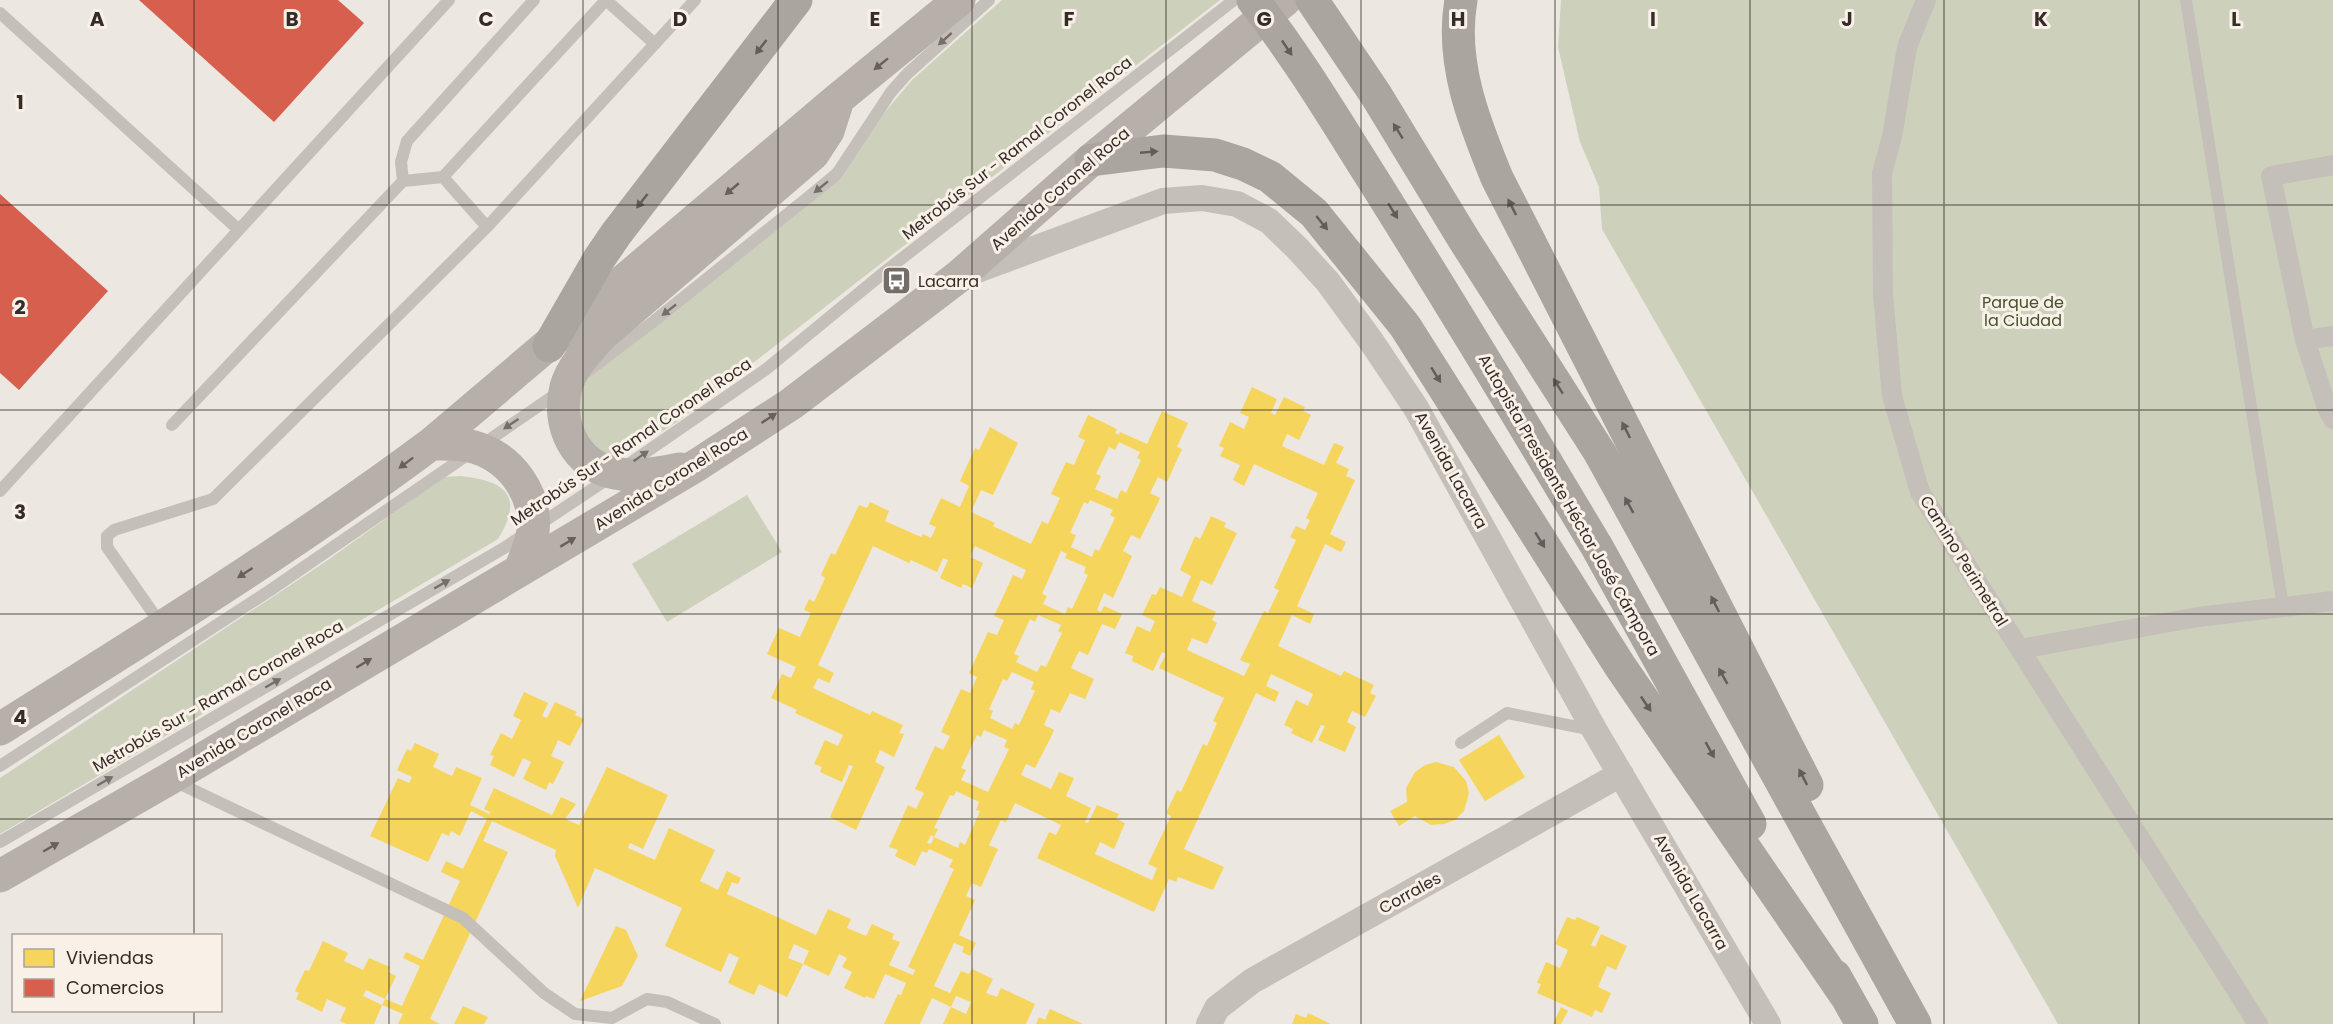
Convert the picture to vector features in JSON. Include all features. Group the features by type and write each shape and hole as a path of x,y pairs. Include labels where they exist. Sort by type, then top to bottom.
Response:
{"highway":[{"path":"549,346 616,234 796,0"},
{"name":"Autopista Presidente Héctor José Cámpora","path":"1253,0 1350,143 1444,293 1597,547 1862,1024"},
{"path":"1312,0 1376,95 1600,453 1915,1024"},
{"path":"1461,0 1458,16 1461,62 1472,116 1497,178 1827,823 1893,985"},
{"path":"1091,160 1127,153 1163,151 1215,155 1243,164 1270,177 1314,213 1405,326 1620,666 1846,996"}],"main road":[{"path":"0,729 163,627 360,497 431,444 838,99 959,0"},
{"name":"Avenida Coronel Roca","path":"0,876 169,779 698,465 791,404 958,277 1091,160 1285,0"},
{"path":"698,465 640,475 616,474 600,469 574,448 567,432 564,411 566,387 586,352 603,334 813,154 828,131 838,99"},
{"path":"431,444 476,447 495,456 512,470 524,488 532,508 533,530 520,570"}],"street":[{"name":"Camino Perimetral","path":"1926,0 1907,48 1892,137 1882,173 1883,294 1892,396 1920,492 2259,1024"},
{"path":"2333,165 2271,176 2305,340 2327,408 2333,419"},
{"name":"Avenida Lacarra","path":"958,277 1163,201 1202,198 1237,204 1269,222 1328,282 1416,408 1595,731 1768,1024"},
{"path":"2305,340 2333,336"},
{"path":"2020,649 2198,617 2333,602"},
{"name":"Corrales","path":"1209,1024 1217,1008 1252,981 1621,774"}],"lane":[{"path":"0,491 450,0"},
{"path":"403,181 401,162 407,141 534,0"},
{"path":"172,425 403,181 443,177 606,0 655,44"},
{"path":"163,627 106,548 107,536 114,530 213,499 487,227 695,0"},
{"path":"0,766 269,591 566,387 664,314 836,175 891,92 907,74 989,0"},
{"name":"Metrobús Sur - Ramal Coronel Roca","path":"0,842 533,530 616,474 765,370 887,270 1234,0"},
{"path":"2186,0 2283,606"},
{"path":"0,13 239,230"},
{"path":"443,177 487,227"},
{"path":"1461,743 1507,713 1595,731"},
{"path":"169,779 463,918 544,993 574,1014 612,1018 647,999 667,1002 715,1024"}],"green space":[{"path":"1002,0 1220,0 677,422 642,444 615,455 593,452 566,395 849,155 912,80"},
{"name":"Parque de la Ciudad","path":"1561,0 2333,0 2333,1024 2058,1024 1602,229 1599,187 1580,142 1558,47"},
{"path":"461,476 489,482 506,493 510,501 510,511 498,539 0,834 0,778 325,562 444,477"},
{"path":"747,495 782,552 667,622 632,564"}],"building: Viviendas":[{"path":"1252,387 1277,399 1271,413 1275,415 1284,397 1305,407 1303,411 1311,415 1299,440 1287,434 1282,446 1324,465 1334,443 1344,447 1336,463 1349,469 1346,476 1355,480 1330,534 1346,542 1341,552 1325,544 1297,606 1314,614 1310,624 1292,615 1278,646 1341,676 1344,671 1374,685 1370,693 1376,696 1365,717 1352,711 1347,722 1356,727 1345,752 1318,740 1325,726 1321,725 1312,743 1291,733 1293,729 1284,725 1296,700 1308,706 1313,694 1271,674 1266,686 1279,692 1275,702 1256,693 1184,849 1224,867 1213,890 1178,877 1176,882 1169,879 1154,912 1037,858 1049,832 1056,835 1061,825 1015,803 1006,822 1001,820 989,845 998,849 981,887 972,883 966,896 975,900 959,935 976,943 970,956 962,952 964,947 954,943 934,986 950,993 961,971 969,974 972,969 993,979 986,993 997,997 1001,988 1035,1004 1026,1024 943,1024 951,1007 932,998 920,1024 884,1024 898,994 901,995 906,983 885,974 874,999 866,996 865,998 844,988 852,972 842,967 847,958 839,954 829,976 803,964 787,997 759,984 754,995 728,983 739,958 729,953 721,972 665,946 682,908 595,868 578,908 555,856 556,850 492,821 483,841 508,852 430,1019 440,1024 398,1024 403,1014 382,1005 385,999 402,1006 420,966 403,958 406,952 423,960 460,881 441,872 446,861 463,869 487,819 471,811 460,836 451,831 449,836 442,833 428,862 370,836 398,778 409,783 412,777 397,770 407,749 411,751 415,743 439,754 433,767 452,776 456,767 482,778 470,805 489,814 490,812 484,809 494,788 552,815 561,797 576,804 565,819 579,825 607,767 668,795 643,849 630,843 628,848 655,860 669,828 715,850 700,881 718,890 727,871 741,878 738,884 732,882 727,894 816,935 828,909 851,919 847,928 866,936 872,924 894,934 892,939 900,942 889,965 913,975 915,970 908,967 954,869 949,867 953,860 929,849 927,853 922,851 915,866 895,856 898,850 889,847 908,805 916,809 924,793 915,789 935,746 943,750 950,736 941,732 961,689 970,693 977,677 969,673 988,632 997,635 1004,620 994,616 1013,575 1022,579 1026,570 975,546 970,557 983,563 972,588 963,584 961,588 940,578 948,560 943,558 937,572 911,560 909,563 873,546 818,665 834,673 829,683 818,678 813,688 870,715 872,711 903,725 899,733 904,734 894,757 880,750 875,762 885,767 856,830 830,817 853,766 849,765 842,782 820,772 822,767 814,764 825,740 838,746 843,735 795,713 797,710 771,698 782,674 791,678 796,667 767,654 779,628 800,637 811,613 804,610 809,599 814,602 825,578 821,575 831,553 835,555 859,505 867,508 870,502 889,511 885,521 921,537 923,534 931,538 936,527 929,524 941,498 960,507 969,486 960,481 975,448 979,450 990,427 1018,443 993,495 981,490 971,512 995,523 993,526 1031,544 1042,521 1048,524 1060,498 1051,494 1066,462 1074,465 1085,440 1078,437 1088,415 1117,429 1115,433 1119,435 1120,432 1147,444 1162,411 1188,423 1177,447 1182,449 1167,482 1158,477 1150,493 1160,498 1140,539 1131,535 1123,551 1132,556 1113,598 1104,593 1097,610 1101,612 1104,606 1122,614 1115,629 1102,624 1088,655 1079,651 1071,668 1094,679 1085,699 1070,693 1060,713 1051,709 1044,725 1054,730 1050,739 1035,768 1026,764 1021,775 1051,789 1059,772 1074,778 1066,796 1091,808 1085,822 1088,823 1097,805 1119,814 1116,819 1125,823 1114,849 1100,842 1095,854 1152,880 1157,868 1148,864 1171,816 1166,813 1177,790 1181,792 1203,744 1207,746 1217,723 1213,721 1224,698 1159,668 1166,654 1162,652 1153,671 1132,661 1133,656 1125,653 1137,626 1150,632 1155,621 1142,615 1152,594 1156,595 1160,587 1182,597 1191,576 1180,570 1195,536 1200,539 1211,516 1226,523 1224,527 1237,533 1212,585 1201,580 1192,601 1216,612 1212,620 1217,623 1207,644 1192,638 1187,650 1244,676 1250,664 1240,660 1264,611 1268,613 1279,590 1274,588 1296,540 1290,537 1296,526 1305,530 1310,520 1306,518 1318,493 1254,464 1244,486 1233,480 1240,465 1220,456 1224,448 1219,446 1230,422 1244,429 1249,417 1240,413","holes":["1119,442 1140,452 1137,458 1141,460 1126,493 1121,490 1117,499 1095,489 1101,476 1096,474 1109,447 1115,450","1090,500 1113,510 1110,515 1115,518 1099,551 1095,549 1092,557 1071,547 1076,535 1070,533 1084,502 1088,504","1061,551 1067,554 1065,558 1086,567 1084,573 1088,575 1072,609 1068,607 1065,614 1043,604 1047,596 1042,594","1038,615 1061,625 1058,631 1062,633 1046,667 1041,665 1037,672 1016,662 1019,656 1014,654 1030,619 1035,622","1012,672 1034,682 1031,689 1035,691 1019,725 1015,723 1012,729 990,718 993,711 989,709 1003,679 1007,681","984,730 1007,740 1004,747 1009,749 988,792 961,780 966,770 961,768 977,735 981,737","956,791 979,802 976,810 980,811 965,845 960,842 958,848 934,837 938,829 934,828 950,795 954,796","931,835 934,837 931,844 927,843","794,944 809,951 803,964 788,958","956,996 971,1002 966,1014 951,1007"]},
{"path":"524,692 548,703 542,716 547,718 555,702 577,712 575,715 584,719 570,746 558,740 551,756 564,762 553,784 549,782 546,790 523,779 531,762 523,758 514,777 490,765 494,756 490,755 501,733 512,739 521,720 513,716"},
{"path":"1499,735 1525,777 1485,801 1459,760"},
{"path":"1436,762 1454,767 1466,781 1469,793 1464,811 1455,820 1444,824 1431,825 1415,816 1399,826 1390,811 1407,802 1406,788 1415,772 1425,765"},
{"path":"1567,917 1575,920 1577,917 1600,927 1591,945 1595,947 1601,934 1627,946 1616,970 1607,966 1598,987 1611,993 1602,1013 1595,1010 1592,1017 1537,993 1541,984 1537,983 1546,962 1560,968 1568,950 1555,944"},
{"path":"616,926 626,930 638,956 622,986 580,1001"},
{"path":"323,941 348,953 344,961 363,970 369,958 390,967 388,972 396,976 385,999 366,990 363,996 382,1005 374,1024 346,1024 340,1021 346,1008 327,999 322,1012 296,999 299,993 295,991 305,970 309,971"},
{"path":"463,1006 488,1017 484,1024 454,1024"},
{"path":"1561,1007 1568,1011 1561,1024 1553,1024"},
{"path":"1050,1009 1083,1024 1036,1024 1039,1017 1045,1020"},
{"path":"1308,1013 1331,1024 1292,1024 1296,1014 1306,1018"}],"building: Comercios":[{"path":"139,0 338,0 364,23 274,122"},
{"path":"0,194 108,291 19,390 0,373"}],"place":[{"name":"Lacarra","path":"897,281"}]}
